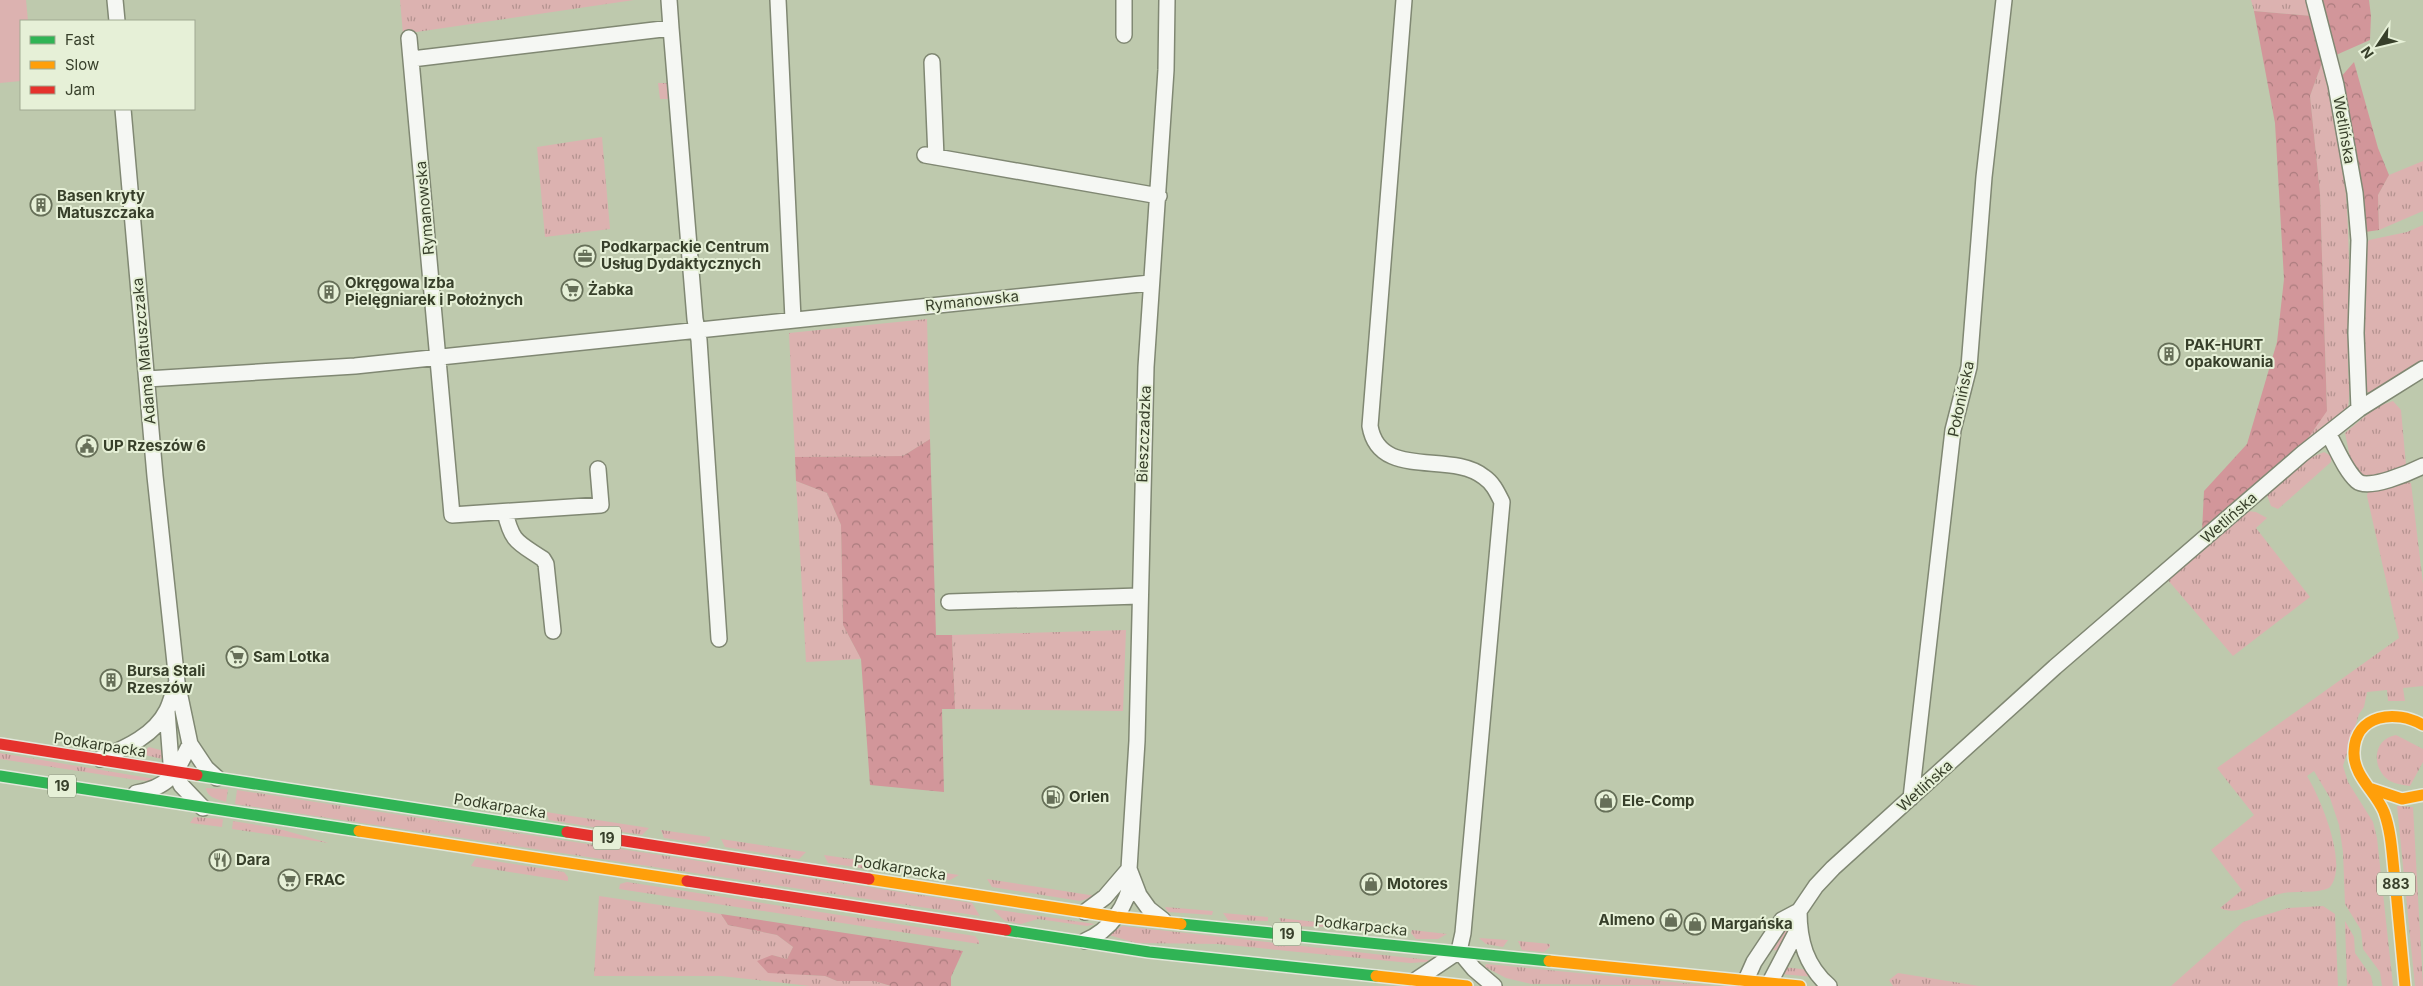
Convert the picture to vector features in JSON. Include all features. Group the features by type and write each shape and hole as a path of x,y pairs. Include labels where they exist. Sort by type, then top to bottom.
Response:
{"main road":[{"name":"883","path":"2405,986 2390,833 2385,813 2358,774 2354,761 2354,749 2358,736 2365,726 2374,719 2396,715 2423,725"},
{"name":"Podkarpacka","path":"0,744 1116,917 1459,951 1747,983 1800,986"},
{"name":"19","path":"0,776 1081,942 1167,954 1467,986"},
{"path":"2369,788 2395,799 2406,800 2423,795"}],"street":[{"path":"115,0 116,20"},
{"path":"669,0 697,329 719,639"},
{"path":"778,0 793,320"},
{"path":"1124,0 1124,35"},
{"name":"Bieszczadzka","path":"1081,942 1098,936 1108,927 1124,906 1130,873 1137,741 1139,596 1150,283 1159,196 1166,70 1167,0"},
{"path":"1404,0 1370,426 1371,436 1376,446 1393,458 1464,467 1483,475 1493,485 1502,502 1464,932 1459,951 1413,981"},
{"name":"Połonińska","path":"1912,798 1953,430 1969,368 1984,177 2004,0"},
{"name":"Wetlińska","path":"1747,983 1754,962 1782,920 1799,911 1816,886 1833,868 2055,667 2302,454 2329,435 2359,409 2356,333 2359,240 2355,192 2336,85 2314,0"},
{"path":"412,59 671,28"},
{"name":"Rymanowska","path":"410,38 452,515 601,504 598,469"},
{"path":"932,62 931,156 1159,196"},
{"name":"Adama Matuszczaka","path":"123,110 154,476 177,682 190,744 206,768 218,778"},
{"name":"Rymanowska","path":"147,379 307,370 1150,283"},
{"path":"2359,409 2423,369"},
{"path":"2329,435 2358,483 2366,485 2423,466"},
{"path":"505,512 512,537 544,560 546,564 553,631"},
{"path":"949,602 1139,596"},
{"name":"Adama Matuszczaka","path":"97,760 133,744 148,733 167,711 177,682"},
{"name":"Adama Matuszczaka","path":"167,711 171,763 181,785 203,808"},
{"path":"123,796 152,790 174,776 190,744"},
{"path":"1085,912 1105,897 1130,873"},
{"name":"Bieszczadzka","path":"1130,873 1139,895 1149,909 1164,922"},
{"path":"1799,911 1800,939 1811,966 1829,986"},
{"path":"1769,985 1799,927"},
{"path":"1459,951 1474,969 1494,986"}],"green space":[{"path":"0,0 26,0 28,20 20,20 20,81 0,83"},
{"path":"400,0 634,0 403,34"},
{"path":"2251,0 2308,0 2312,16 2254,11"},
{"path":"2322,0 2369,0 2371,16 2370,40 2336,55"},
{"path":"2254,11 2312,16 2323,60 2310,96 2320,193 2327,411 2306,441 2202,531 2204,491 2247,444 2277,342 2284,279 2275,123"},
{"path":"2323,60 2342,153 2347,202 2349,400 2348,407 2306,441 2327,410 2320,193 2310,96"},
{"path":"2354,62 2378,148 2389,175 2378,195 2379,230 2365,232 2361,182 2340,78"},
{"path":"658,83 670,83 671,99 660,99"},
{"path":"602,137 610,229 545,237 537,147"},
{"path":"2423,161 2423,211 2379,230 2378,195 2389,175"},
{"path":"2423,225 2423,362 2376,392 2366,392 2362,387 2364,247 2369,240 2407,232"},
{"path":"927,319 930,439 903,456 795,457 789,333"},
{"path":"2393,401 2401,410 2406,465 2381,478 2360,476 2351,462 2345,433 2376,407"},
{"path":"930,439 936,635 952,635 955,709 942,709 944,792 870,785 861,659 843,625 841,525 827,493 796,481 795,457 903,456"},
{"path":"2324,452 2331,456 2331,462 2278,509 2271,506 2267,495 2310,458"},
{"path":"796,481 827,493 841,525 843,625 861,659 806,662"},
{"path":"2405,481 2411,483 2423,584 2423,686 2403,688 2405,701 2388,701 2387,690 2367,692 2364,707 2359,714 2343,766 2348,782 2373,822 2377,838 2393,986 2382,986 2380,972 2363,949 2361,930 2345,904 2343,852 2339,825 2330,798 2314,771 2307,776 2319,799 2335,849 2335,878 2329,888 2316,891 2282,893 2234,911 2220,908 2242,890 2211,850 2254,815 2217,768 2399,638 2367,496 2368,491"},
{"path":"2247,511 2256,512 2267,518 2256,528 2310,597 2233,656 2167,579"},
{"path":"1126,630 1123,711 955,709 952,635"},
{"path":"2396,735 2423,749 2423,762 2410,786 2390,781 2384,776 2377,762 2377,755 2382,742"},
{"path":"149,747 164,751 162,759 141,754"},
{"path":"0,753 155,779 153,781 137,780 0,759"},
{"path":"206,788 228,789 226,802 208,794"},
{"path":"237,790 972,903 980,916 235,804"},
{"path":"485,802 533,810 533,812 528,815"},
{"path":"2397,806 2413,807 2423,986 2415,986"},
{"path":"546,812 649,828 642,835 549,820"},
{"path":"194,817 223,819 222,827 190,823"},
{"path":"233,821 276,828 329,843 232,829"},
{"path":"661,830 710,837 710,840 705,844 664,838"},
{"path":"721,839 806,852 799,859 725,847"},
{"path":"824,855 886,864 886,867 880,871 828,863"},
{"path":"476,858 564,872 568,877 568,881 471,866"},
{"path":"899,866 959,875 950,880 903,875"},
{"path":"987,879 1096,896 1080,901 992,887"},
{"path":"627,882 975,936 979,944 619,889 620,884"},
{"path":"599,896 721,914 728,925 777,935 793,947 787,959 772,955 803,975 825,976 837,981 874,981 891,986 810,986 721,976 594,976"},
{"path":"2323,906 2335,914 2338,986 2171,986 2243,922 2288,908"},
{"path":"1165,907 1213,911 1212,915 1168,912"},
{"path":"992,909 1095,924 1087,926 1038,919 1021,924 1005,921"},
{"path":"1223,913 1268,917 1268,921 1228,920"},
{"path":"721,914 963,951 951,977 951,986 891,986 874,981 837,981 825,976 768,973 757,961 772,955 787,959 793,947 777,935 728,925"},
{"path":"1279,918 1336,924 1334,927 1283,926"},
{"path":"2345,921 2354,937 2355,953 2371,976 2373,986 2347,986"},
{"path":"1122,926 1429,960 1427,962 1410,963 1218,944 1136,943 1109,935"},
{"path":"1356,926 1401,929 1399,935 1359,931"},
{"path":"1412,930 1447,934 1438,939 1416,939 1411,933"},
{"path":"1788,930 1781,951 1773,950 1784,931"},
{"path":"1479,938 1508,940 1503,947 1486,944"},
{"path":"1518,941 1550,944 1550,947 1544,952 1522,950"},
{"path":"1486,964 1714,986 1531,984 1506,978 1485,967"},
{"path":"1784,967 1809,970 1814,977 1781,974"},
{"path":"1898,973 1979,986 1893,986 1889,980"}],"traffic: fast":[{"path":"197,775 567,832"},
{"path":"0,776 359,831"},
{"path":"1181,924 1549,961"},
{"path":"1006,930 1149,952 1376,976"}],"traffic: slow":[{"path":"2405,986 2389,829 2384,812 2357,769 2354,752 2356,739 2361,730 2379,718 2401,717 2423,725"},
{"path":"2369,788 2402,799 2423,795"},
{"path":"359,831 687,881"},
{"path":"869,879 1116,917 1181,924"},
{"path":"1549,961 1800,986"},
{"path":"1376,976 1467,986"}],"traffic: jam":[{"path":"0,744 197,775"},
{"path":"567,832 869,879"},
{"path":"687,881 1006,930"}],"place":[{"name":"Basen kryty Matuszczaka","path":"41,205"},
{"name":"Podkarpackie Centrum Usług Dydaktycznych","path":"585,256"},
{"name":"Żabka","path":"572,290"},
{"name":"Okręgowa Izba Pielęgniarek i Położnych","path":"329,292"},
{"name":"PAK-HURT opakowania","path":"2169,354"},
{"name":"UP Rzeszów 6","path":"87,446"},
{"name":"Sam Lotka","path":"237,657"},
{"name":"Bursa Stali Rzeszów","path":"111,680"},
{"name":"Orlen","path":"1053,797"},
{"name":"Ele-Comp","path":"1606,801"},
{"name":"Dara","path":"220,860"},
{"name":"FRAC","path":"289,880"},
{"name":"Motores","path":"1371,884"},
{"name":"Almeno","path":"1671,920"},
{"name":"Margańska","path":"1695,924"}]}
